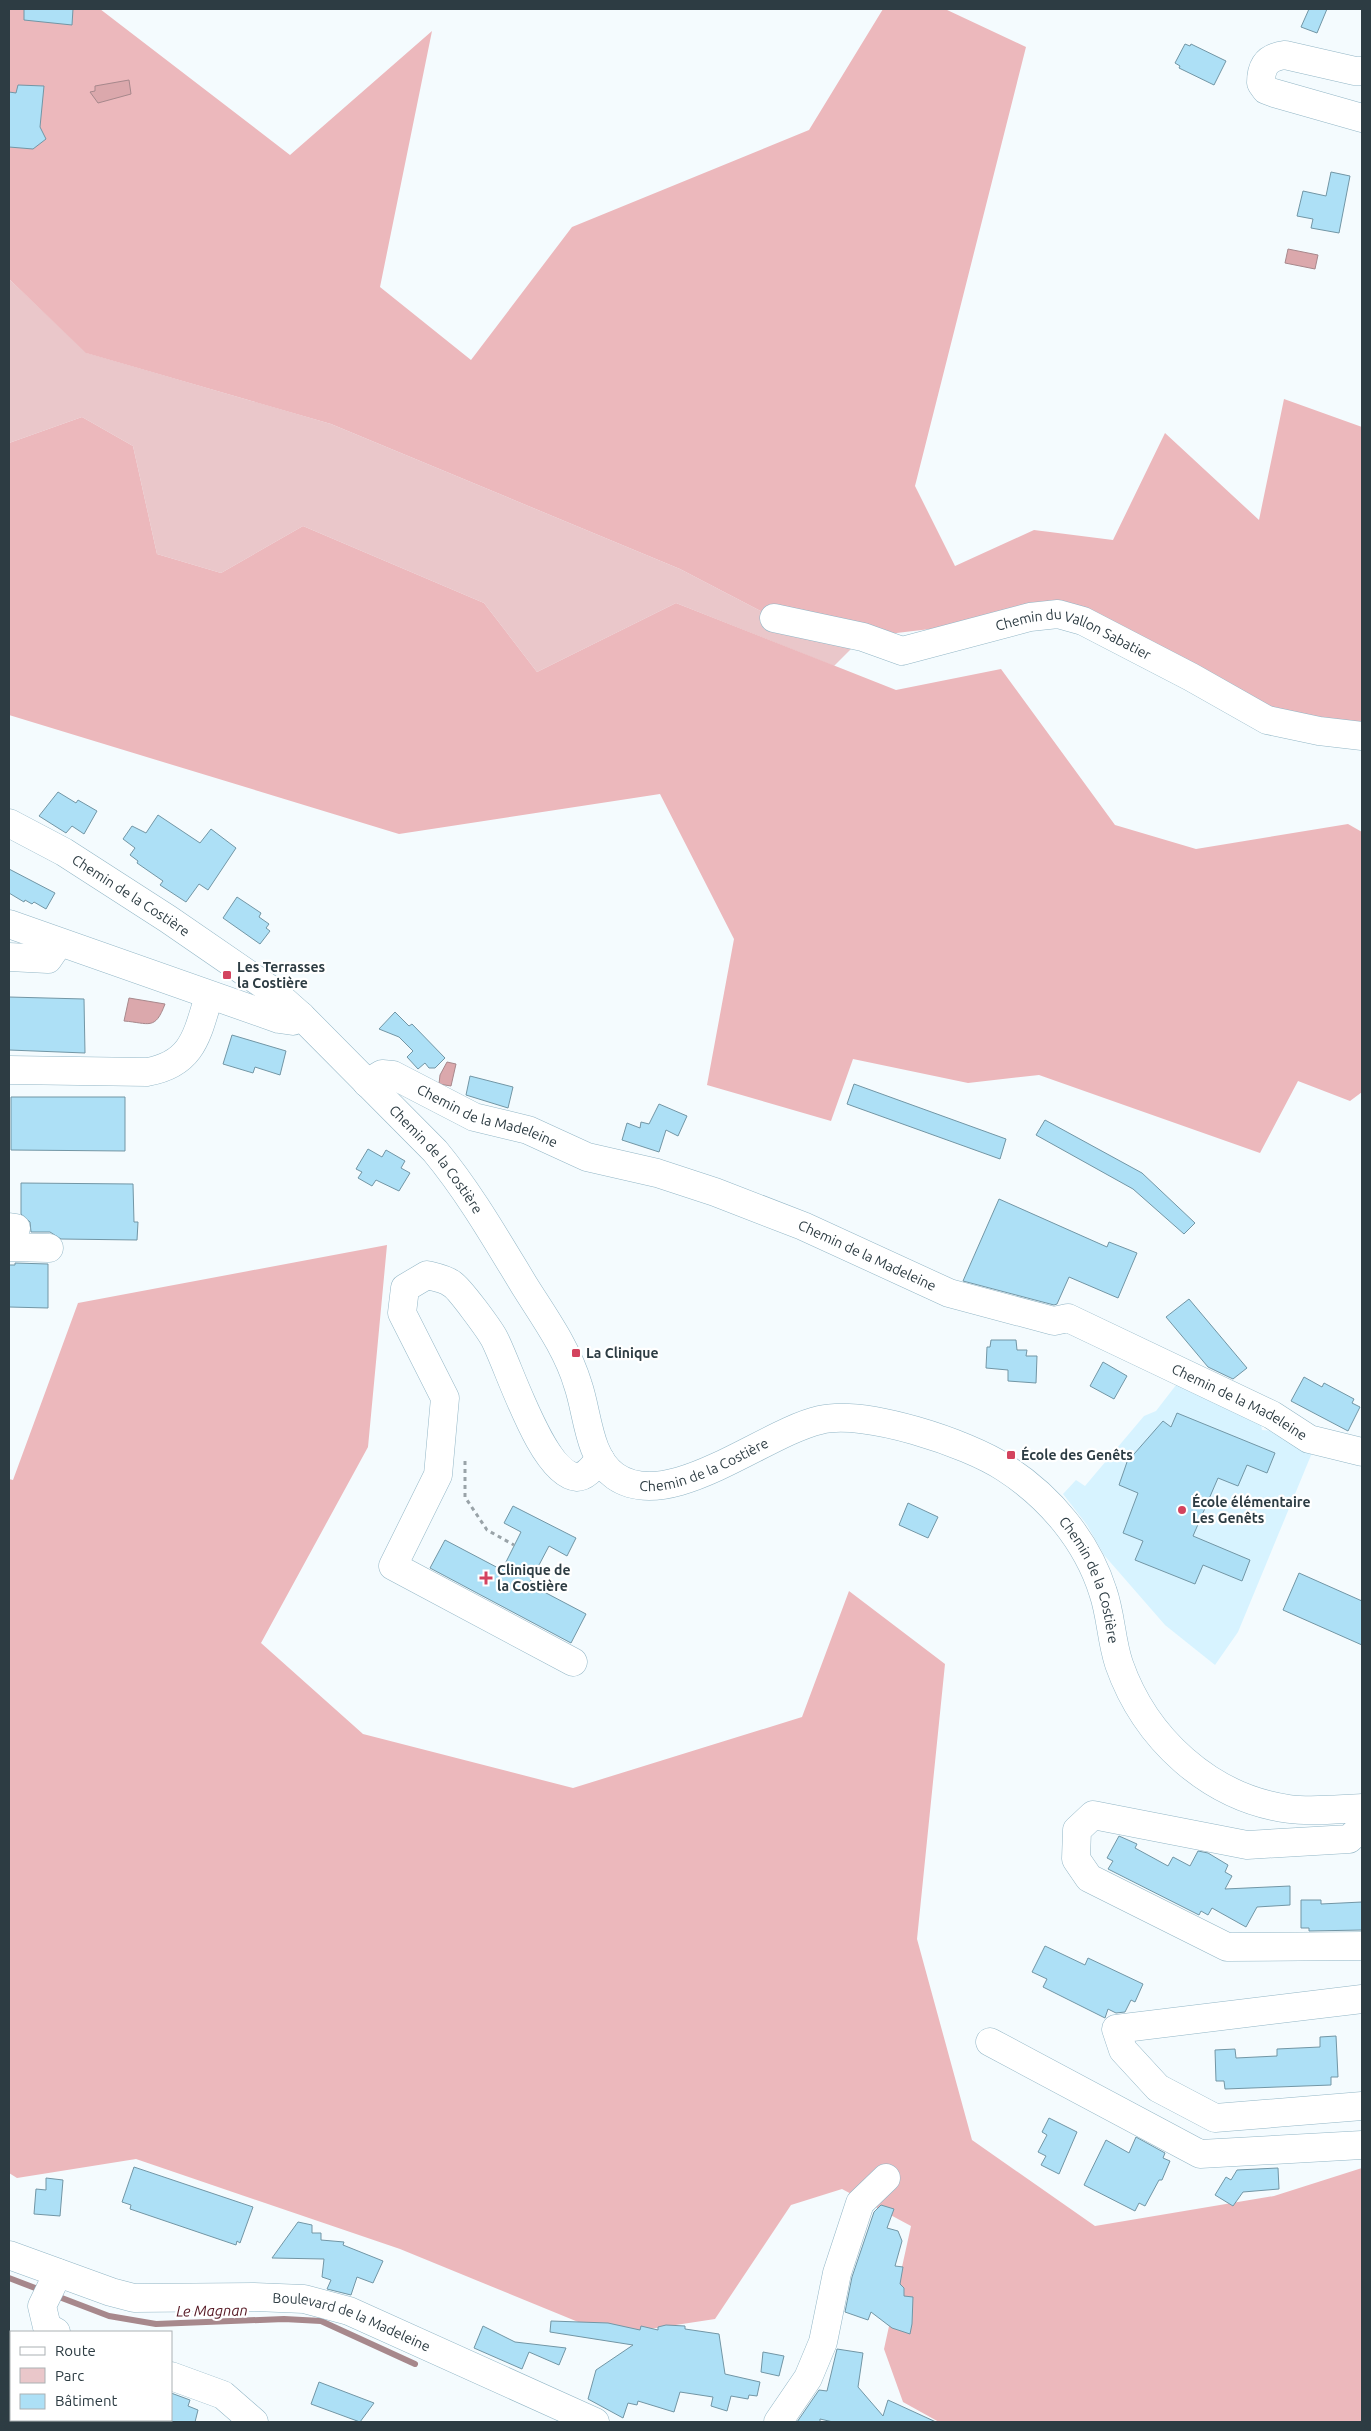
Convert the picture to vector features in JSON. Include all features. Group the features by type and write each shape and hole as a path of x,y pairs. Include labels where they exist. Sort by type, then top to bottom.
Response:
{"street":[{"path":"1362,71 1285,55 1274,56 1266,62 1261,84 1266,90 1274,94 1362,118"},
{"name":"Chemin du Vallon Sabatier","path":"774,618 863,637 902,651 1030,618 1058,614 1091,626 1191,677 1267,720 1319,731 1362,736"},
{"name":"Chemin de la Costière","path":"9,824 64,852 168,918 274,992 301,1016 446,1164 490,1229 566,1355 580,1388 592,1438 600,1459 606,1468 624,1481 641,1487 661,1487 688,1480 782,1433 818,1420 833,1418 851,1418 892,1425 942,1440 985,1456 1015,1474 1042,1496 1080,1543 1104,1594 1116,1653 1126,1681 1149,1722 1180,1758 1218,1785 1252,1800 1291,1810 1362,1808"},
{"path":"9,924 59,943 168,979 209,996 286,1021 301,1016"},
{"path":"9,957 48,959 59,943"},
{"path":"9,1070 147,1072 165,1069 178,1060 189,1048 197,1033 209,996"},
{"name":"Chemin de la Madeleine","path":"367,1083 382,1074 393,1075 474,1117 528,1130 587,1157 657,1173 714,1192 803,1226 950,1293 1054,1321 1068,1318 1272,1415 1309,1439 1362,1452"},
{"path":"11,1234 49,1248"},
{"path":"573,1662 393,1566 438,1475 445,1398 402,1313 405,1288 427,1274 454,1285 494,1337 532,1425 553,1462 565,1472 576,1477 585,1475 600,1459"},
{"path":"1362,1826 1349,1839 1247,1845 1093,1815 1077,1830 1076,1859 1089,1878 1227,1947 1362,1946"},
{"path":"1362,1999 1116,2029 1123,2050 1158,2088 1215,2118 1362,2106"},
{"path":"990,2042 1200,2154 1362,2145"},
{"path":"778,2422 808,2378 823,2342 837,2273 860,2203 886,2178"},
{"name":"Boulevard de la Madeleine","path":"9,2255 50,2288 134,2298 254,2297 304,2299 340,2308 418,2341 595,2422"},
{"path":"50,2288 47,2327 54,2331"},
{"path":"172,2376 223,2395 254,2422"}],"path":[{"path":"465,1458 464,1497 487,1530 514,1545"}],"shaded area":[{"path":"9,9 100,9 290,155 432,31 380,287 471,360 572,227 809,130 883,9 945,9 1026,47 915,486 955,566 1034,530 1113,540 1165,433 1259,520 1284,399 1362,427 1362,736 1319,731 1083,621 1030,617 863,637 774,618 680,569 331,424 86,353 9,279"},
{"path":"129,80 131,94 98,103 90,92 95,91 95,86"},
{"path":"1288,249 1318,255 1315,269 1285,263"},
{"path":"82,417 133,446 157,554 221,573 303,526 484,603 537,672 676,603 896,690 1001,669 1115,825 1196,849 1348,824 1362,832 1362,1092 1350,1101 1298,1081 1260,1153 1039,1075 968,1083 853,1059 831,1121 707,1085 734,939 660,794 399,834 9,715 9,443"},
{"path":"129,998 165,1004 154,1022 145,1024 124,1021"},
{"path":"447,1062 456,1064 451,1086 439,1084 440,1075"},
{"path":"387,1245 368,1447 261,1643 363,1734 573,1788 802,1717 849,1591 945,1664 917,1939 972,2140 1095,2226 1274,2196 1362,2168 1362,2422 939,2422 903,2402 884,2349 911,2226 842,2189 791,2205 715,2319 610,2335 400,2249 136,2159 17,2178 9,2173 9,1479 13,1480 78,1303"},
{"name":"École élémentaire Les Genêts","path":"1183,1376 1260,1418 1262,1430 1287,1432 1314,1448 1238,1632 1215,1665 1165,1625 1104,1555 1087,1525 1063,1494 1076,1480 1085,1486 1144,1416 1156,1411"}],"green space":[{"path":"9,279 87,353 331,424 680,569 774,618 863,637 834,666 676,603 537,672 484,603 303,526 221,573 157,554 133,446 82,417 9,443"}],"building":[{"path":"24,9 73,9 72,25 24,20"},
{"path":"1309,9 1327,9 1317,33 1301,27"},
{"path":"1185,44 1190,46 1191,44 1226,61 1214,85 1179,68 1180,66 1175,63"},
{"path":"18,85 44,86 40,127 46,139 33,149 9,147 9,92 16,93"},
{"path":"1331,172 1350,176 1339,233 1311,228 1313,219 1297,216 1303,191 1326,196"},
{"path":"58,792 76,803 78,800 97,811 84,834 72,826 66,833 39,816"},
{"path":"158,815 200,843 211,829 236,848 208,890 199,884 186,902 160,885 163,881 137,863 138,861 130,855 135,848 123,839 132,826 146,833"},
{"path":"9,869 55,893 46,909 34,902 32,904 25,900 24,902 9,893"},
{"path":"237,897 261,913 259,917 269,924 266,928 270,931 260,944 223,918"},
{"path":"9,997 84,999 85,1053 9,1050"},
{"path":"395,1012 409,1026 412,1024 445,1058 435,1068 429,1068 425,1063 418,1069 407,1057 413,1051 399,1037 379,1029"},
{"path":"232,1035 286,1051 280,1075 255,1067 253,1073 223,1064"},
{"path":"470,1076 513,1087 508,1108 466,1095"},
{"path":"854,1084 1006,1139 1000,1159 847,1104"},
{"path":"11,1097 125,1097 125,1151 11,1150"},
{"path":"659,1104 687,1116 678,1136 666,1130 659,1152 622,1140 627,1123 640,1128 641,1122 649,1124"},
{"path":"1045,1120 1142,1173 1195,1223 1184,1234 1133,1189 1036,1135"},
{"path":"368,1149 382,1157 386,1150 405,1161 401,1168 410,1173 399,1191 376,1180 372,1186 358,1178 362,1172 356,1169"},
{"path":"21,1183 133,1184 134,1222 138,1222 137,1240 61,1239 50,1232 31,1232 30,1222 21,1214"},
{"path":"999,1199 1107,1247 1109,1242 1137,1253 1118,1298 1069,1277 1057,1304 1054,1305 963,1281"},
{"path":"15,1263 48,1264 48,1308 9,1307 9,1265 15,1265"},
{"path":"1189,1299 1247,1368 1233,1379 1208,1367 1166,1317"},
{"path":"991,1340 1016,1340 1017,1350 1027,1350 1026,1356 1037,1356 1036,1383 1008,1381 1008,1370 986,1368 987,1347 990,1347"},
{"path":"1103,1362 1127,1376 1114,1399 1090,1386"},
{"path":"1304,1377 1322,1387 1324,1383 1354,1399 1352,1403 1360,1407 1348,1431 1291,1401"},
{"path":"1177,1413 1275,1453 1267,1473 1247,1465 1238,1486 1218,1478 1193,1536 1250,1560 1242,1581 1203,1565 1195,1584 1135,1560 1143,1541 1123,1533 1138,1493 1119,1485 1127,1462 1163,1421 1171,1427"},
{"path":"908,1503 938,1517 928,1538 899,1525"},
{"name":"Clinique de la Costière","path":"513,1506 576,1538 567,1556 549,1546 529,1584 586,1614 571,1643 430,1568 445,1540 502,1570 521,1532 504,1523"},
{"path":"1299,1573 1362,1601 1362,1645 1283,1610"},
{"path":"1119,1836 1137,1844 1135,1848 1168,1866 1173,1857 1190,1866 1198,1851 1208,1853 1228,1865 1225,1872 1232,1876 1225,1889 1290,1886 1290,1905 1257,1907 1246,1927 1212,1908 1208,1915 1201,1911 1199,1915 1108,1869 1113,1861 1107,1858"},
{"path":"1301,1900 1321,1900 1321,1904 1362,1902 1362,1930 1309,1931 1309,1928 1301,1928"},
{"path":"1045,1946 1085,1965 1088,1958 1143,1984 1135,2002 1131,2000 1125,2012 1116,2013 1108,2009 1105,2018 1043,1987 1047,1979 1032,1972"},
{"path":"1336,2036 1338,2077 1331,2077 1331,2085 1225,2089 1224,2081 1216,2081 1215,2050 1235,2049 1236,2058 1277,2056 1277,2049 1320,2047 1320,2037"},
{"path":"1049,2118 1077,2132 1059,2174 1041,2165 1046,2156 1038,2152 1047,2135 1042,2132"},
{"path":"1136,2137 1165,2153 1163,2158 1170,2161 1162,2180 1159,2180 1145,2206 1139,2203 1135,2211 1084,2185 1106,2140 1129,2153"},
{"path":"134,2167 253,2207 240,2243 237,2241 236,2245 130,2209 131,2205 122,2202"},
{"path":"1278,2168 1279,2189 1243,2192 1233,2206 1215,2195 1226,2177 1231,2180 1237,2170"},
{"path":"46,2178 63,2180 60,2216 34,2214 36,2189 46,2190"},
{"path":"881,2205 894,2209 887,2228 898,2231 902,2241 895,2266 903,2267 900,2284 904,2288 904,2296 913,2297 910,2334 892,2328 871,2312 868,2320 845,2312 852,2277 874,2212"},
{"path":"298,2222 312,2225 312,2233 321,2233 321,2240 344,2242 343,2245 383,2261 373,2283 357,2277 351,2295 327,2289 331,2280 322,2277 324,2259 272,2258"},
{"path":"551,2321 608,2323 640,2330 641,2326 658,2330 658,2327 666,2325 685,2326 685,2329 719,2334 725,2374 760,2382 757,2396 749,2395 748,2399 731,2396 727,2411 711,2406 713,2397 680,2392 674,2412 638,2401 637,2405 628,2403 623,2418 588,2399 596,2370 633,2345 550,2332"},
{"path":"483,2326 515,2342 566,2348 559,2365 529,2352 522,2369 474,2348"},
{"path":"837,2349 863,2353 858,2387 883,2416 888,2400 936,2422 833,2422 820,2419 820,2422 797,2422 819,2390 827,2391"},
{"path":"763,2352 784,2356 779,2376 761,2372"},
{"path":"319,2382 374,2403 360,2422 311,2404"},
{"path":"172,2393 190,2400 188,2406 198,2410 195,2422 171,2422"}],"waterway":[{"name":"Le Magnan","path":"9,2278 43,2291"},
{"name":"Le Magnan","path":"54,2295 109,2316 156,2324 284,2319 321,2321 415,2364"}],"place":[{"name":"Les Terrasses la Costière","path":"227,975"},
{"name":"La Clinique","path":"576,1353"},
{"name":"École des Genêts","path":"1011,1455"},
{"name":"École élémentaire Les Genêts","path":"1182,1510"},
{"name":"Clinique de la Costière","path":"486,1578"}]}
